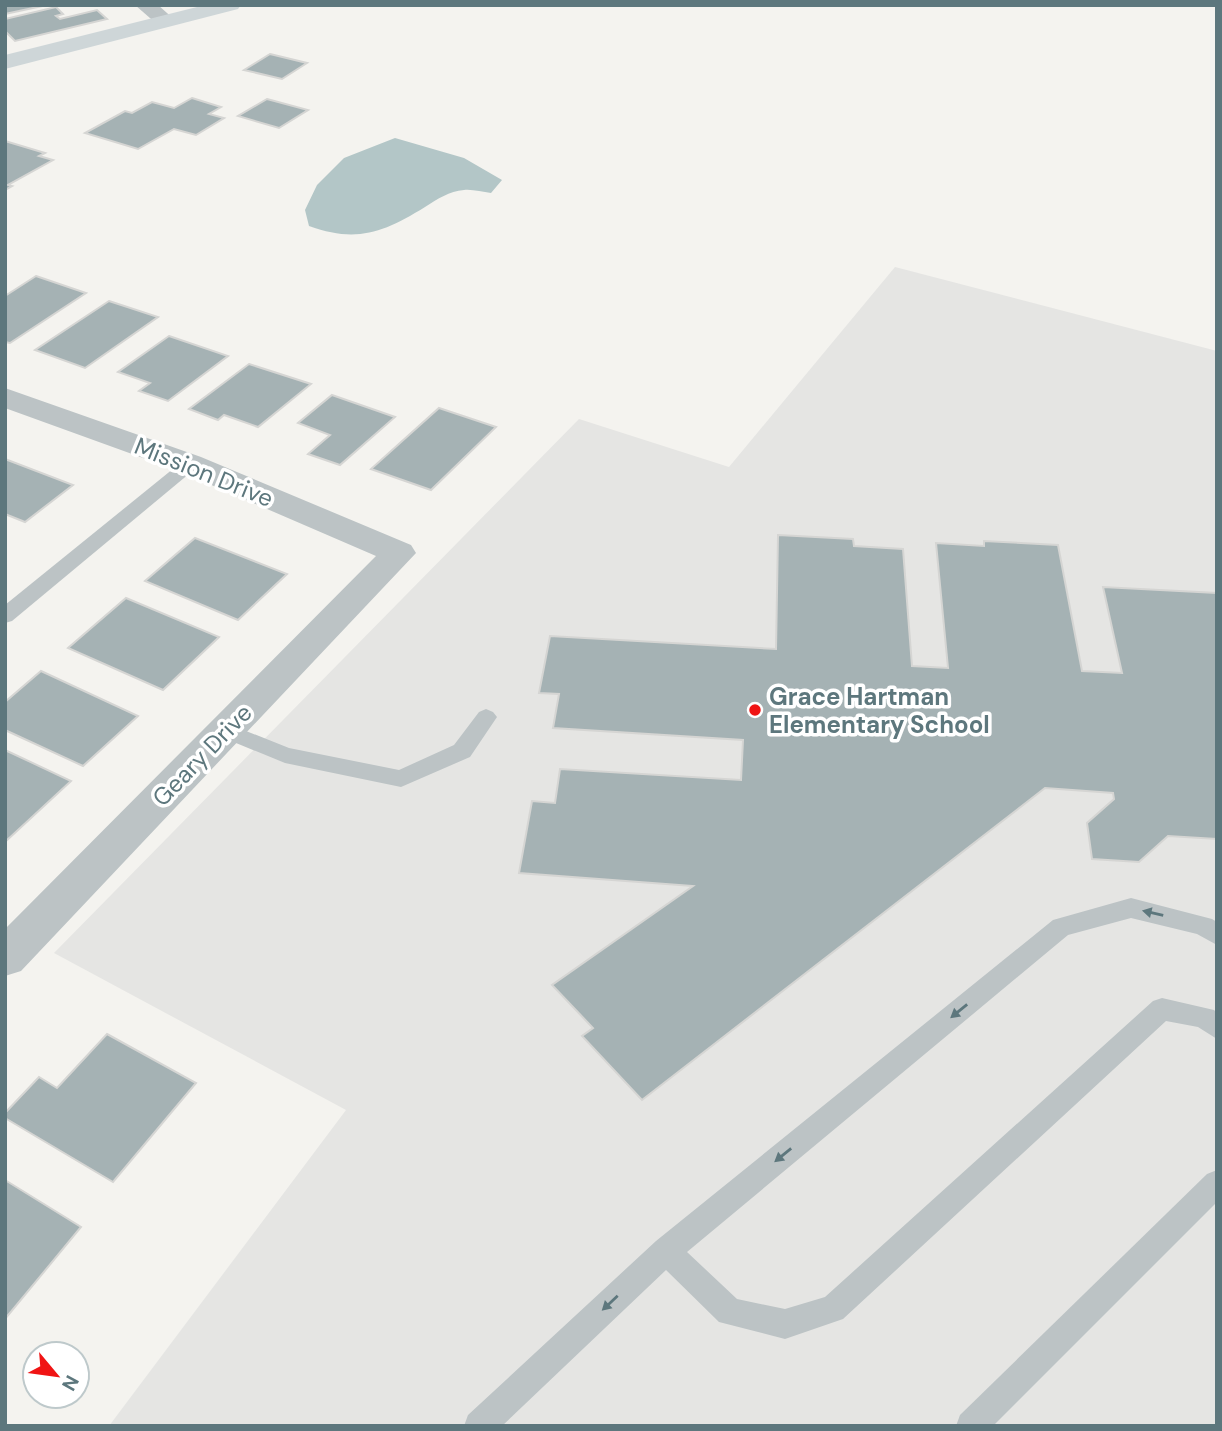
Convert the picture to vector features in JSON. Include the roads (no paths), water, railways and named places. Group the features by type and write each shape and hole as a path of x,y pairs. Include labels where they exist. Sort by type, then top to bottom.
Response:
{"street":[{"path":"145,5 165,21"},
{"path":"5,62 232,5"},
{"name":"Mission Drive","path":"5,397 190,464 399,553"},
{"name":"Geary Drive","path":"5,958 399,553"}],"lane":[{"path":"5,616 190,464"},
{"path":"226,731 285,755 401,779 462,751 486,717"},
{"path":"478,1426 666,1251 1061,927 1131,908 1204,926 1217,935"},
{"path":"666,1251 729,1312 785,1324 833,1309 1162,1009 1205,1018 1217,1028"},
{"path":"971,1426 1217,1183"}],"place":[{"name":"Grace Hartman Elementary School","path":"755,710"}]}
